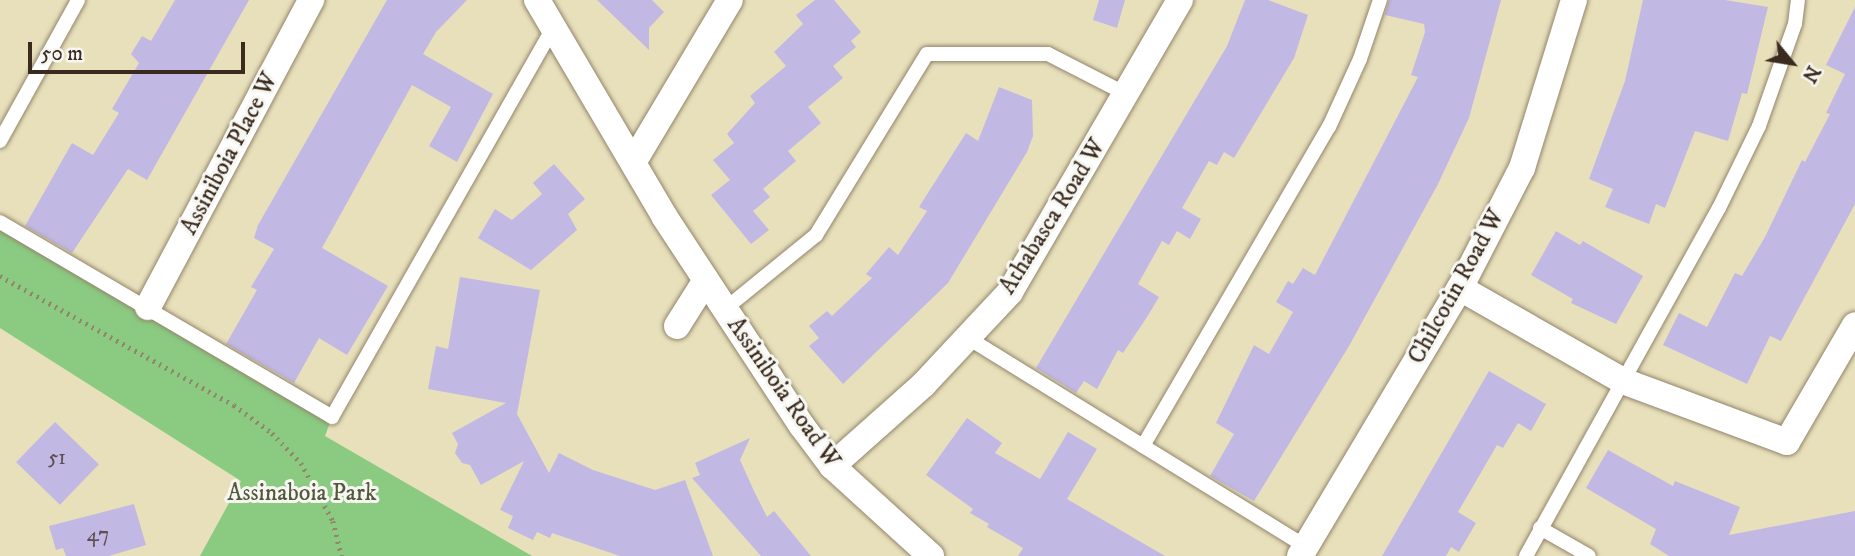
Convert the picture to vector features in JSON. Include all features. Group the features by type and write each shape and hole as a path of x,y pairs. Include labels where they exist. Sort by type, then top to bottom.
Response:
{"street":[{"name":"Assiniboia Place W","path":"148,307 311,0"},
{"name":"Assiniboia Road W","path":"537,0 724,309 832,466 931,556"},
{"path":"634,161 730,0"},
{"name":"Athabasca Road W","path":"832,466 924,384 1010,292 1040,247 1180,0"},
{"name":"Chilcotin Road W","path":"1303,551 1460,288 1522,168 1574,0"},
{"path":"677,326 706,280"},
{"path":"1460,288 1623,382 1787,442 1855,325"}],"lane":[{"path":"0,141 78,0"},
{"path":"1143,446 1329,127 1360,59 1380,0"},
{"path":"1526,556 1719,208 1759,126 1795,24 1798,0"},
{"path":"0,222 332,417 553,28"},
{"path":"724,309 816,235 927,54 1048,54 1128,94"},
{"path":"968,338 1143,446 1303,551"},
{"path":"1540,528 1589,556"}],"path":[{"path":"0,276 234,405 272,433 301,463 333,521 342,556"}],"green space":[{"name":"Assinaboia Park","path":"0,222 332,417 325,436 532,556 200,556 241,481 0,328"}],"building":[{"path":"175,0 249,0 147,180 128,169 72,253 25,226 72,143 93,155 119,113 112,109 139,63 131,54 142,36 151,41"},
{"path":"387,0 467,0 436,32 423,54 493,94 457,162 429,146 451,107 412,85 322,248 388,286 347,355 319,338 294,383 226,344 257,290 251,287 274,249 254,238 258,225"},
{"path":"597,0 652,0 664,12 649,28 649,50"},
{"path":"815,0 834,0 861,32 851,41 856,47 833,66 843,78 808,107 821,123 788,151 796,161 763,189 770,197 753,211 769,230 751,244 711,195 730,180 713,160 734,143 727,134 755,103 750,96 786,66 774,52 803,24 796,15"},
{"path":"1099,0 1125,0 1117,28 1093,20"},
{"path":"1245,0 1268,0 1308,15 1294,58 1234,158 1224,152 1217,165 1209,161 1182,208 1201,219 1190,239 1177,231 1169,245 1162,241 1138,284 1159,297 1147,317 1123,353 1118,350 1097,389 1084,381 1076,393 1036,368 1227,46"},
{"path":"1389,0 1501,0 1469,118 1438,184 1349,346 1254,501 1210,476 1234,434 1216,423 1254,345 1269,354 1293,312 1276,302 1288,281 1293,284 1303,268 1315,275 1418,77 1411,75 1425,32 1424,24 1385,15"},
{"path":"1643,0 1725,0 1768,7 1747,94 1742,93 1728,141 1695,131 1665,208 1656,204 1649,224 1605,207 1613,189 1589,179 1625,81"},
{"path":"1855,7 1855,204 1781,341 1770,336 1747,384 1663,345 1679,313 1707,327 1735,273 1742,276 1765,237 1802,160 1805,162 1830,114 1826,113 1845,74 1826,65"},
{"path":"999,87 1032,100 1033,136 1027,152 948,283 843,384 809,346 819,338 809,326 827,311 832,316 872,278 866,274 889,247 898,255 927,211 919,207 966,133 978,141"},
{"path":"554,164 585,199 568,214 577,230 531,270 478,238 495,209 512,220 542,194 533,183"},
{"path":"1556,231 1580,245 1583,241 1643,276 1616,324 1571,303 1573,299 1531,275"},
{"path":"460,277 540,290 517,414 549,473 559,453 593,470 655,490 685,480 713,556 620,556 552,533 550,538 537,532 533,540 508,528 513,516 500,510 524,461 481,485 470,465 462,463 455,453 458,444 452,433 506,403 428,389 436,346 448,349"},
{"path":"1489,371 1546,404 1531,431 1518,423 1503,448 1497,445 1458,512 1476,523 1459,552 1451,547 1446,556 1382,556"},
{"path":"967,418 1002,443 995,453 1040,479 1068,432 1097,449 1067,499 1165,556 1018,556 1023,548 987,527 989,524 970,513 973,509 926,475"},
{"path":"55,422 99,464 60,505 16,462"},
{"path":"750,438 740,460 767,517 774,511 811,556 761,556 692,478 700,475 695,463"},
{"path":"1608,450 1673,486 1675,481 1740,507 1729,535 1855,511 1855,556 1669,556 1650,544 1656,529 1586,488"},
{"path":"134,504 146,545 109,556 66,556 63,548 56,550 49,526"}]}
